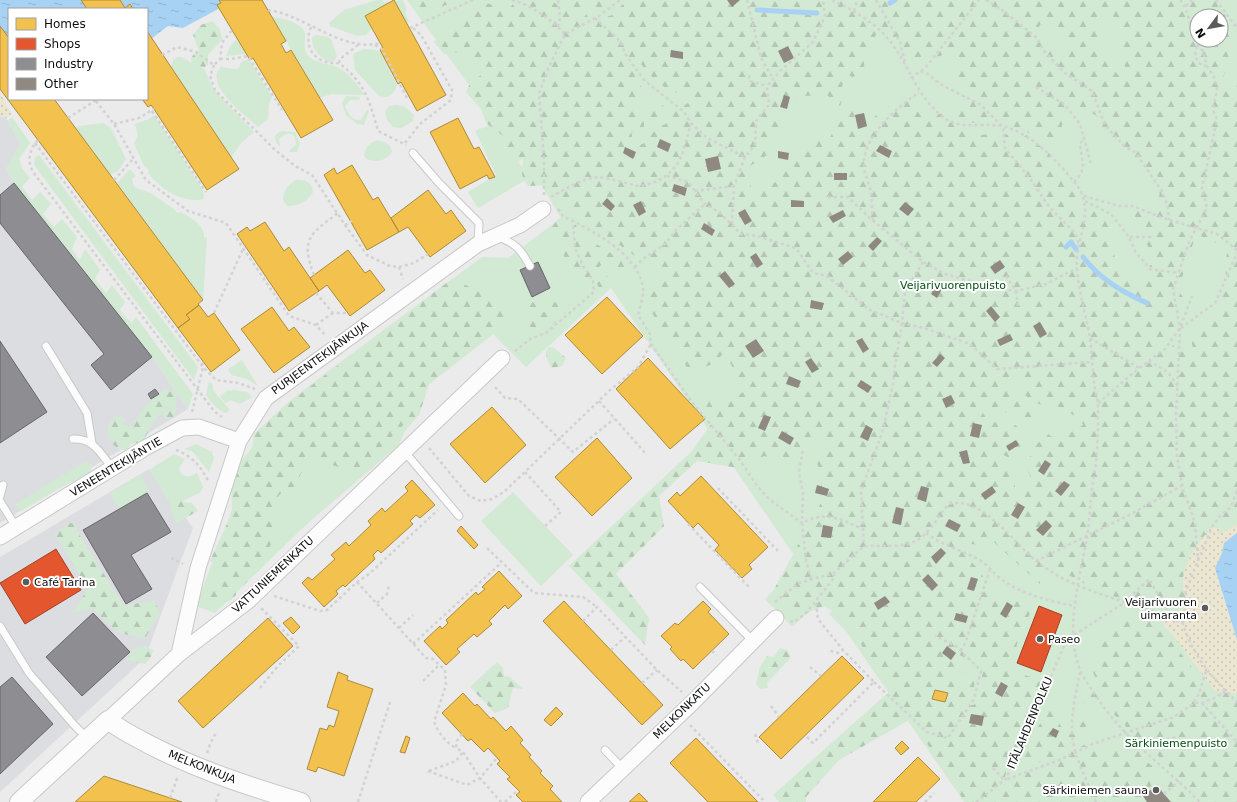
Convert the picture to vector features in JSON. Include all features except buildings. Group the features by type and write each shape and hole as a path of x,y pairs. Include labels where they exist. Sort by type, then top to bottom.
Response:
{"street":[{"name":"PURJEENTEKIJÄNKUJA","path":"179,654 198,568 240,438 266,398 478,244 520,225 545,201"},
{"name":"VATTUNIEMENKATU","path":"19,802 179,654 248,601 502,358"},
{"path":"188,427 199,427 240,438"},
{"name":"VENEENTEKIJÄNTIE","path":"0,537 112,468 177,431 188,427"},
{"name":"MELKONKATU","path":"588,802 693,702 753,641 773,612"},
{"name":"MELKONKUJA","path":"108,720 122,731 183,762 225,778 301,802"}],"lane":[{"path":"413,153 439,183 479,222 478,244"},
{"path":"496,236 509,241 521,250 530,266"},
{"path":"46,346 87,413 92,443 112,468"},
{"path":"73,439 82,439 92,443"},
{"path":"404,451 459,516"},
{"path":"0,496 3,485"},
{"path":"0,501 16,527"},
{"path":"700,587 753,641"},
{"path":"0,626 29,673 88,739"},
{"path":"605,750 622,769"}],"path":[{"path":"404,143 420,124 451,100 452,90 421,35 411,28 473,0"},
{"path":"512,0 520,2 538,12 565,34"},
{"path":"558,0 560,18 558,27"},
{"path":"544,182 539,93 548,69 565,34 595,18 620,0"},
{"path":"747,0 761,58 773,79"},
{"path":"732,225 734,186 745,157 755,145 756,121 769,105 767,86 813,42 825,16 823,0"},
{"path":"832,0 854,11 886,36 895,48 919,92 938,113 953,123 966,126 1003,126"},
{"path":"854,11 857,0"},
{"path":"876,0 900,42 906,68"},
{"path":"911,78 926,67 979,0"},
{"path":"986,0 1002,10 1037,38 1044,51 1065,73 1092,91 1106,125 1124,146 1136,153 1163,193 1168,208 1169,220"},
{"path":"1180,0 1186,6 1189,25"},
{"path":"1186,6 1192,0"},
{"path":"1216,0 1237,28"},
{"path":"268,10 291,16 311,27 358,45 380,43"},
{"path":"595,18 620,41 626,55 644,80 684,112 691,123 707,138 745,157"},
{"path":"311,27 308,34 308,40 312,52 316,57 330,64 339,63 353,74 368,96 378,131 404,143 413,153"},
{"path":"232,30 222,43 220,59 214,65 210,76 215,90 274,149 295,166 312,175 338,214 344,226 367,255 384,263 399,267 414,263 428,254"},
{"path":"374,44 382,49 407,98"},
{"path":"339,63 340,59 358,45"},
{"path":"162,54 177,47 196,52 214,65"},
{"path":"1197,48 1195,56 1199,63 1207,66"},
{"path":"1198,561 1195,523 1183,485 1177,457 1176,416 1180,328 1173,289 1189,242 1207,208 1202,188 1217,120 1213,110 1217,88 1215,79 1207,66 1204,51 1200,48"},
{"path":"220,59 231,60 248,56 282,110"},
{"path":"920,72 928,74 940,84 981,105 1003,126 1025,136 1046,152 1074,182 1085,201 1085,221 1079,245 1076,268 1090,337 1094,382 1098,403 1096,463 1087,535 1077,586 1075,606 1075,651 1080,672 1103,708 1123,733 1179,781 1200,802"},
{"path":"749,75 750,81 767,86"},
{"path":"1036,87 1065,105 1080,124 1091,164"},
{"path":"873,220 871,192 863,160 870,142 881,126 898,107 919,92"},
{"path":"68,118 97,100 114,124 146,180 188,211 226,223 289,316 316,325 333,348"},
{"path":"114,124 139,118 153,110 206,192"},
{"path":"691,123 676,168 667,176 646,185 635,185 630,182 619,182 601,177 591,178 545,201 563,216 613,244 635,267 643,289 638,315 650,334 651,344 692,402 739,459 758,487 769,499 802,523"},
{"path":"1003,126 1005,148 1029,177 1050,208 1076,234 1079,245"},
{"path":"1074,182 1080,176 1084,168 1080,143 1084,140"},
{"path":"240,438 228,422 214,411 198,391 33,172 29,165 29,156 36,142 203,368 216,380 238,383 254,389 266,398"},
{"path":"114,180 133,159"},
{"path":"667,176 688,182 704,204 719,212 741,234 757,236 796,248 813,272 827,276 870,310 902,323 924,328 970,344 997,369 1092,362"},
{"path":"694,191 734,186"},
{"path":"1083,196 1119,206 1133,206 1169,220 1216,234 1237,250"},
{"path":"828,197 848,197 873,220 924,262 945,274 995,288 1016,291 1046,284 1076,268"},
{"path":"1085,201 1112,214 1130,236 1135,251 1150,269 1178,273"},
{"path":"635,267 643,259 665,244 676,230 704,204"},
{"path":"314,275 308,260 307,250 310,238 315,230 338,214"},
{"path":"344,226 352,221"},
{"path":"502,358 515,352 530,339 546,333 594,292 592,280 583,266 575,248 574,221"},
{"path":"1130,236 1139,238 1154,237"},
{"path":"214,313 243,248"},
{"path":"1180,328 1215,303 1237,253"},
{"path":"864,546 861,490 883,430 893,383 905,291 924,262"},
{"path":"399,267 402,278 412,291"},
{"path":"1006,276 1016,291 1018,307"},
{"path":"316,293 333,313"},
{"path":"1098,403 1139,368 1165,349 1180,328 1192,296"},
{"path":"316,325 333,313 348,313"},
{"path":"1090,337 1139,368"},
{"path":"427,446 469,496 481,501 492,499 504,492 558,439 638,366 651,344"},
{"path":"188,427 203,368 202,361"},
{"path":"1148,361 1161,366 1178,387"},
{"path":"484,375 505,398 518,399 573,452 614,419"},
{"path":"599,401 647,455"},
{"path":"176,450 188,455 198,462 210,485"},
{"path":"803,450 799,472 803,493 802,523 806,561 811,579"},
{"path":"525,472 561,512 545,526"},
{"path":"1036,561 1129,515 1183,485"},
{"path":"718,488 779,552"},
{"path":"1237,491 1231,508 1220,516 1212,527 1186,590 1183,624 1187,637 1207,668 1225,691 1237,702"},
{"path":"269,594 320,611 327,610 357,582 369,574 447,501"},
{"path":"834,573 834,578 816,602 806,613 794,622 773,612 799,583 834,573 864,546 897,546 913,542 926,533 949,504 962,502 978,509 995,520 1036,561 1077,586 1172,618 1183,624"},
{"path":"802,523 814,516 829,517 842,519 862,528"},
{"path":"688,524 749,587"},
{"path":"926,533 939,543 958,549 976,558 1002,579 1033,596 1075,606"},
{"path":"487,548 534,593 583,597 597,607 657,670 693,702"},
{"path":"171,558 183,564"},
{"path":"413,644 501,563"},
{"path":"961,651 966,641 990,569"},
{"path":"1074,635 1124,603 1149,579 1172,618"},
{"path":"357,582 377,602 426,658 432,659 445,670 446,685 434,722 438,732 450,744 463,752 480,778 501,802"},
{"path":"377,602 387,594 389,585"},
{"path":"255,602 299,646 277,667 260,688"},
{"path":"816,602 818,618 843,650 874,682 927,732 948,738 974,699 981,671 956,646 935,636"},
{"path":"583,621 597,607"},
{"path":"399,628 413,615"},
{"name":"ITÄLAHDENPOLKU","path":"976,802 1005,779 1065,644 1074,635"},
{"path":"611,650 625,637"},
{"path":"828,650 838,652 843,650"},
{"path":"423,681 440,665"},
{"path":"810,667 821,676"},
{"path":"993,768 1005,779 1057,762 1075,751 1123,733 1174,717 1194,703 1199,694 1207,668"},
{"path":"642,683 657,670"},
{"path":"1080,672 1072,712 1072,731 1075,751 1096,802"},
{"path":"807,737 813,743 874,682"},
{"path":"1194,703 1217,697 1225,691"},
{"path":"358,802 391,699"},
{"path":"1202,702 1237,742"},
{"path":"771,706 779,717"},
{"path":"680,714 765,802"},
{"path":"206,756 216,733"},
{"path":"456,748 457,741 462,734"},
{"path":"755,734 758,744"},
{"path":"1136,744 1179,737"},
{"path":"463,752 456,761 428,771 467,785 480,778 497,758"},
{"path":"170,798 183,762"},
{"path":"1164,794 1179,781"},
{"path":"505,802 518,790"},
{"path":"925,802 934,793"}],"shaded area":[{"path":"0,93 6,118 21,144 6,169 14,183 152,357 188,409 0,523"},
{"path":"149,469 193,528 145,658 0,792 0,557"}],"green space":[{"path":"377,0 382,0 384,2 392,1 365,16 372,28 366,35 357,36 330,26 329,23 344,10"},
{"path":"403,0 407,9 405,12 409,22 405,22 394,1"},
{"name":"Veijarivuorenpuisto","path":"407,0 1237,0 1237,533 1215,568 1237,640 1237,802 964,802 846,631 829,614 832,611 824,598 792,627 765,599 800,564 611,288 526,367 493,334 429,384 419,415 404,432 399,445 308,523 215,613 196,606 259,438 273,416 331,369 482,257 508,258 561,218 539,181"},
{"path":"408,0 457,0 421,16"},
{"name":"Veijarivuorenpuisto","path":"516,0 552,0 559,7 561,0 614,0 600,7 593,6 585,2 584,8 590,23 612,15 627,0 1218,0 1222,8 1189,8 1189,48 1228,48 1226,51 1231,62 1223,77 1230,92 1237,86 1237,511 1230,520 1211,521 1205,552 1205,586 1175,617 1153,607 1102,593 1050,565 1040,584 987,536 981,545 953,542 979,570 999,605 1010,601 1024,602 1030,613 1017,644 1012,671 1037,679 1043,684 1032,707 1031,738 1050,708 1067,736 1080,722 1086,721 1093,729 1076,744 1079,748 1084,745 1102,749 1132,745 1147,749 1151,758 1147,762 1154,767 1157,775 1150,788 1155,789 1163,780 1174,775 1175,772 1152,750 1152,738 1140,740 1130,735 1124,723 1111,712 1092,670 1112,620 1155,621 1210,690 1237,694 1237,802 965,802 911,719 839,760 806,797 806,802 779,802 773,795 891,690 843,617 824,606 797,617 772,593 822,501 820,471 816,461 822,453 822,429 807,427 812,440 800,455 788,463 764,456 738,468 697,461 659,496 664,526 616,574 649,618 645,645 569,566 690,453 712,423 705,410 710,399 728,400 744,391 725,352 705,367 688,369 645,302 645,288 655,282 664,261 648,265 601,232 570,216 550,185 529,186 526,183 522,176 524,156 520,161 514,163 507,159 507,145 503,136 486,123 481,109 466,92 470,83 485,72 481,65 473,56 464,52 444,54 434,42 443,31 485,3 510,8","holes":["1113,16 1125,53 1125,77 1117,74 1107,56 1102,53 1098,44 1103,21","1051,19 1057,21 1062,42 1066,48 1062,56 1037,30 1042,22","883,31 916,58 940,56 951,50 955,58 958,58 960,65 953,71 965,94 956,118 948,124 944,113 935,115 927,122 904,98 895,101 873,118 852,109 837,120 831,137 827,143 817,139 795,153 793,163 786,166 782,170 778,175 776,182 766,186 757,196 754,196 750,184 750,166 767,155 770,139 783,121 781,116 803,96 827,95 840,106 844,96 841,89 847,74 852,77 865,74 863,53 876,35","637,63 642,65 647,74 659,80 661,85 689,97 691,101 666,117 666,124 658,127 643,144 638,145 634,143 631,132 639,133 644,127 644,121 652,118 655,123 661,119 660,110 664,105 638,110 634,107 644,100 649,99 647,93 637,82 636,74 629,66","1066,106 1096,115 1104,129 1126,155 1160,178 1159,207 1135,211 1129,217 1138,227 1155,260 1144,273 1139,285 1115,260 1111,234 1117,226 1108,210 1078,210 1077,198 1071,184 1056,178 1050,154 1026,135 1011,146 1008,135 999,132 976,136 962,130 960,123 975,123 988,120 989,108 1008,124 1045,140 1059,140","1196,234 1228,248 1224,270 1229,279 1216,313 1190,333 1193,349 1185,351 1184,342 1175,342 1170,351 1167,351 1164,348 1173,330 1182,304 1183,297 1178,290","1017,377 1025,383 1024,395 1039,404 1059,408 1080,418 1083,425 1071,432 1052,437 1048,434 1037,444 1024,464 1032,479 1021,493 1015,493 1015,484 1010,483 1009,463 991,458 1000,453 1009,458 1009,454 1025,447 1028,443 1018,427 1010,422 999,425 991,419 987,419 978,406 980,403 998,411 1018,414 1028,424 1035,422 1020,402 1010,399 1012,383","959,655 976,662 983,668 981,687 974,705 963,705 968,694 974,690 975,672 972,668 958,662 963,668 962,672 969,677 959,690 954,688 955,681 952,675 958,672 958,666 954,662","1021,759 1056,765 1048,771 1016,773 1004,783 1007,767"]},
{"path":"272,17 289,20 300,26 305,33 305,48 307,55 317,61 341,69 352,79 365,95 331,94 320,98"},
{"path":"212,21 219,28 223,39 208,55 208,65 204,67 193,65 191,59 199,50 193,35 201,25"},
{"name":"Veijarivuorenpuisto","path":"1229,24 1234,35 1229,45"},
{"path":"316,35 331,39 337,56 335,60 328,62 317,52 312,42 312,38"},
{"path":"237,39 246,54 226,56 230,46"},
{"path":"364,49 377,50 380,52 397,85 394,92 387,97 379,96 355,70 353,54"},
{"path":"177,57 181,57 204,69 214,90 254,132 241,143 231,158 171,67 173,60"},
{"path":"249,59 272,97 269,104 268,119 258,127 228,99 221,90 217,81 217,73 222,66 232,69 239,68 241,62"},
{"path":"346,96 360,97 359,100 350,100 345,106 353,118 361,120 367,110 369,111 364,125 357,124 346,115 342,103"},
{"path":"397,105 405,107 414,115 413,121 401,128 393,127 387,120 385,112 389,106"},
{"path":"154,115 203,190 204,199 188,199 173,194 159,185 148,173 149,170 144,166 134,143 138,136 135,124 149,119"},
{"path":"12,117 30,143 19,159 22,168 30,178 22,187 32,200 40,192 51,204 43,214 54,227 62,219 77,237 72,249 80,260 85,249 100,270 95,279 106,293 112,285 125,302 120,310 131,323 136,317 193,394 188,409 152,357 14,183 6,169 21,144 8,121"},
{"path":"103,123 111,128 126,159 118,171 110,175 76,128 79,126"},
{"path":"494,123 529,178 478,208 468,192 496,175 475,131"},
{"path":"282,131 295,132 300,144 297,152 289,151 296,145 295,137 291,134 282,136 279,139 280,146 277,144 275,138 276,134"},
{"path":"375,141 381,141 388,144 392,152 390,155 377,161 367,159 364,156 365,151 370,144"},
{"path":"39,155 198,367 194,380 34,165 35,157"},
{"path":"130,169 136,176 132,179 134,187 152,194 174,209 177,213 180,212 192,219 202,229 204,237 207,238 203,300 117,183"},
{"path":"296,180 308,182 313,189 313,192 302,203 295,206 287,206 283,200 284,193 286,188"},
{"path":"562,217 576,225 579,233 620,259 626,266 618,274 607,260 598,268 608,277 604,286 599,288 597,284 583,284 569,276 559,240 550,230 557,220"},
{"path":"453,278 505,306 505,325 429,384 419,415 405,423 356,473 309,457 298,480 293,496 282,492 273,502 277,522 268,554 244,586 210,561 232,513 231,485 240,462 252,448 254,434 283,407"},
{"path":"533,302 541,312 545,312 549,305 555,302 559,305 560,310 564,309 566,312 549,327 534,330 529,328 532,315 527,305"},
{"path":"549,347 553,347 566,358 562,366 552,368 546,354"},
{"path":"242,360 258,386 247,379 231,375 228,369"},
{"path":"209,381 213,385 213,390 230,410 226,413 217,408 206,395"},
{"path":"164,389 182,393 176,398 176,414 170,419 164,418 163,411 154,422 142,442 131,444 126,451 113,444 109,437 108,428 109,423 115,416 122,417 126,420 122,424 132,427 146,406"},
{"path":"234,390 247,392 252,397 240,404 231,400 225,403 220,396 227,391"},
{"path":"196,444 212,452 214,458 209,472 193,452 184,449"},
{"path":"174,454 185,459 179,468 181,474 188,477 197,473 203,487 201,492 183,501 173,509 149,470"},
{"path":"86,461 92,465 91,472 21,511 15,504"},
{"path":"140,475 149,489 147,493 119,509 110,493"},
{"path":"513,492 573,555 541,586 481,521"},
{"path":"178,501 192,503 198,511 176,523 171,511 173,503"},
{"path":"71,523 77,525 77,531 124,606 154,600 160,614 145,638 119,633 93,609 72,613 88,589 54,533"},
{"path":"230,580 235,585 236,595 230,601 213,604 205,596 212,585"},
{"path":"146,646 153,650 151,657 145,664 127,660 133,649"},
{"path":"780,648 787,650 791,656 788,662 782,666 767,682 768,688 760,689 756,684 760,667 767,656 774,657"},
{"path":"497,662 503,668 504,676 510,677 523,689 513,688 508,708 495,713 470,687"},
{"path":"1084,689 1096,692 1097,696 1095,709 1091,711 1080,698 1081,691"}],"sand":[{"path":"0,93 12,114 6,118 0,117"},
{"name":"Veijarivuoren uimaranta","path":"1237,525 1237,533 1224,543 1222,553 1215,568 1237,640 1237,694 1215,691 1172,634 1164,627 1164,617 1177,614 1187,603 1183,584 1184,574 1189,559 1202,538 1212,527 1221,529 1216,535"}],"water":[{"path":"0,0 235,0 183,28 168,26 148,41 148,8 8,8 8,58 0,64"},
{"path":"1237,533 1237,640 1215,568 1222,553 1224,543"}],"waterway":[{"path":"890,3 895,0"},
{"path":"757,10 817,13"},
{"path":"1066,247 1071,242 1076,249"},
{"path":"1083,257 1097,272 1112,284 1147,303"}],"place":[{"name":"Café Tarina","path":"26,582"},
{"name":"Veijarivuoren uimaranta","path":"1205,608"},
{"name":"Paseo","path":"1040,639"},
{"name":"Särkiniemen sauna","path":"1156,790"}],"park label":[{"name":"Särkiniemenpuisto","path":"1176,743"}]}
